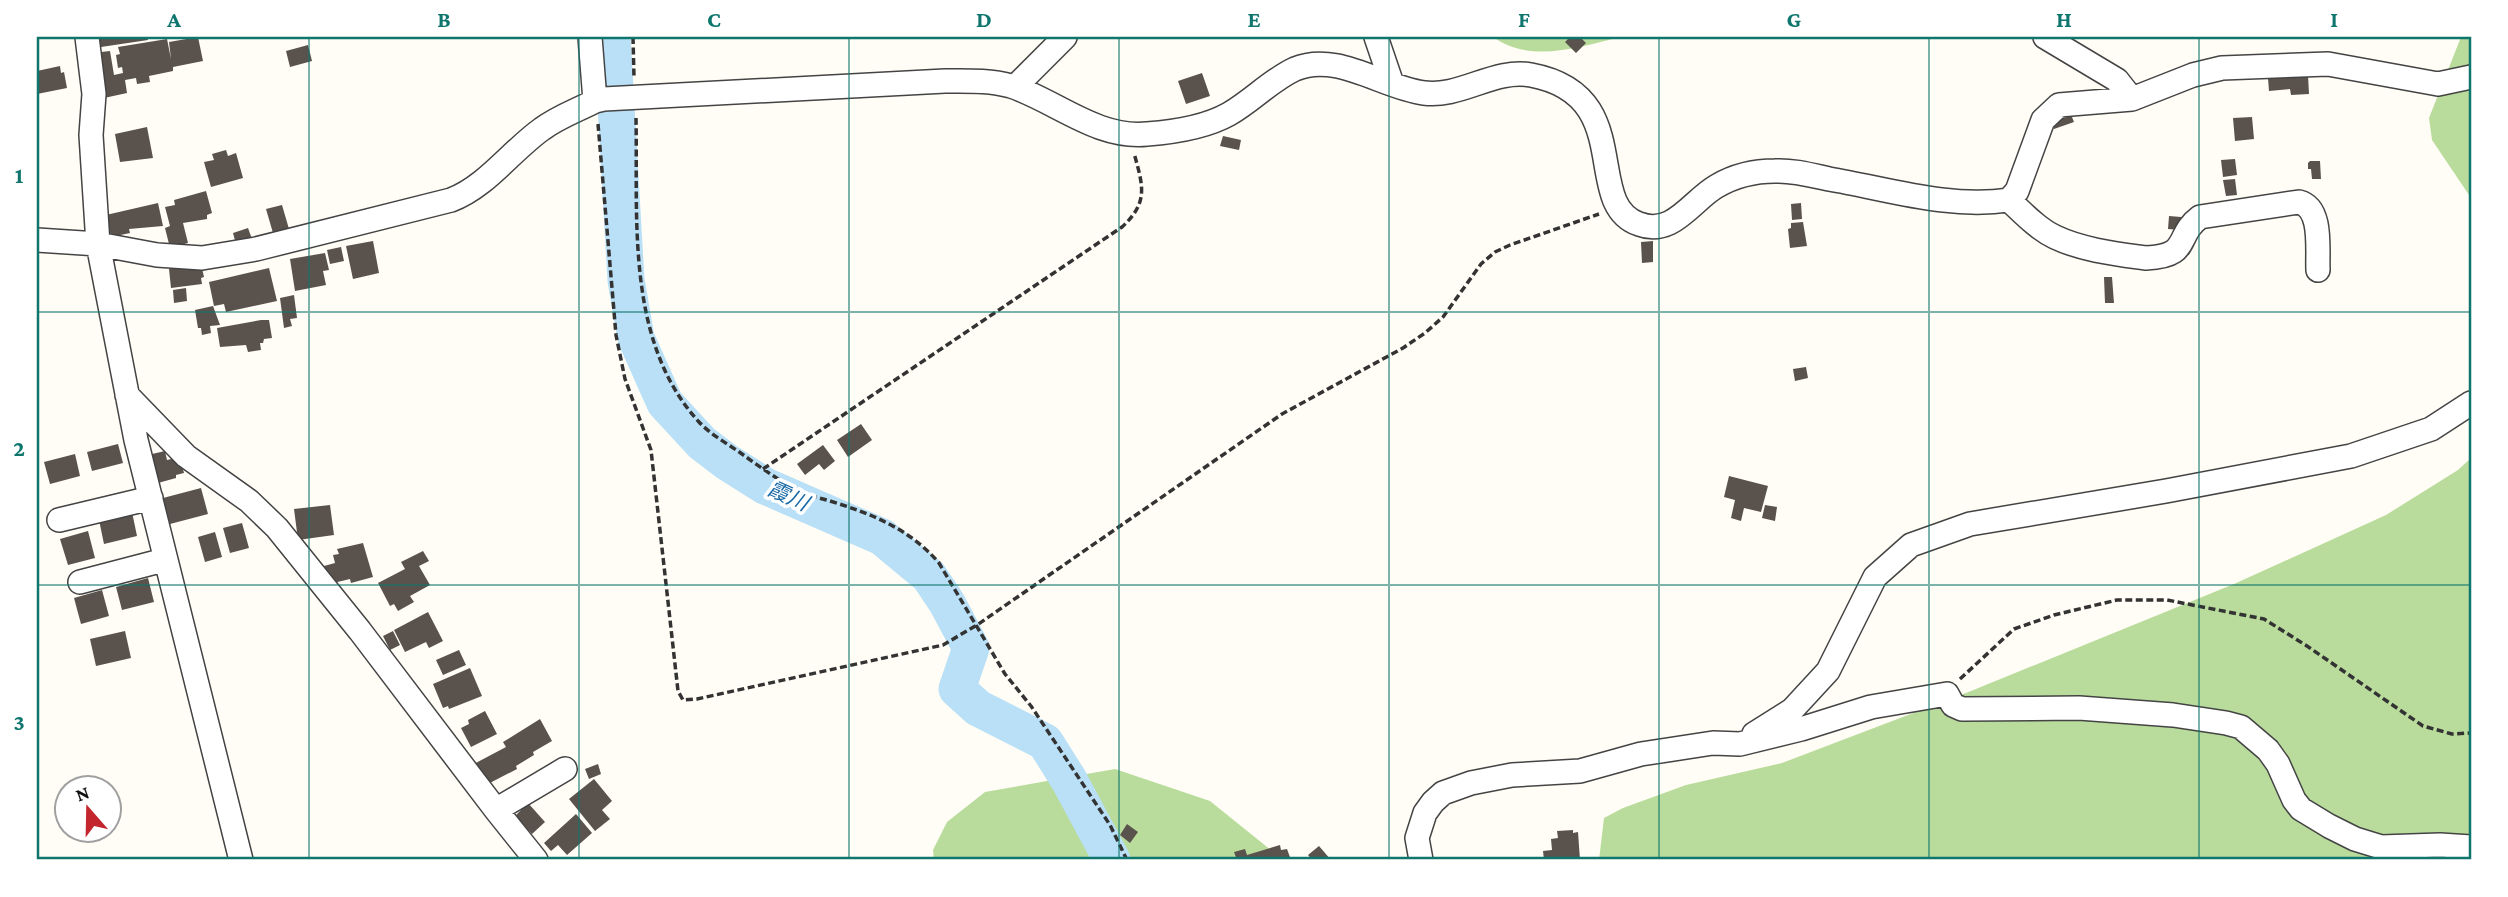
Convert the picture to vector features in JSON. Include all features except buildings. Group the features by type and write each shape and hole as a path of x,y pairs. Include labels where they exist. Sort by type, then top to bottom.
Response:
{"street":[{"path":"87,37 94,94 90,135 97,244 164,560 241,860"},
{"path":"590,37 600,100"},
{"path":"1015,87 1065,37"},
{"path":"1376,37 1392,84"},
{"path":"2045,37 2117,80 2132,99"},
{"path":"37,240 97,244 202,258 230,255 470,193 543,128 600,100 945,81 995,82 1015,87 1066,113 1130,134 1145,134 1205,124 1229,114 1295,69 1311,65 1332,65 1424,93 1441,92 1499,76 1524,73 1554,80 1582,99 1600,131 1614,202 1622,213 1638,224 1651,226 1669,223 1683,215 1713,188 1733,178 1776,171 1963,204 2009,200 2017,191 2038,131 2049,112 2059,105 2132,99 2193,75 2222,68 2328,64 2438,84 2471,78"},
{"path":"2009,200 2055,237 2075,244 2146,258 2176,251 2185,239 2188,228 2200,217 2299,201 2307,204 2313,213 2318,270"},
{"path":"127,395 186,456 249,500 277,528 536,860"},
{"path":"1740,744 1792,710 1828,671 1875,577 1911,545 1970,524 2351,456 2431,429 2471,403"},
{"path":"59,520 150,498"},
{"path":"80,582 164,560"},
{"path":"1421,860 1418,838 1425,813 1433,802 1455,788 1512,775 1580,771 1642,754 1713,743 1740,744 1801,729 1871,707 1947,694 1953,705 1962,709 2079,708 2173,715 2241,727 2268,750 2301,810 2329,826 2381,847 2471,847"},
{"path":"495,810 565,769"}],"path":[{"path":"633,37 631,98 642,297 665,372 680,398 701,424 763,469 802,492 868,514 907,533 925,547 939,563 1005,674 1031,706 1110,825 1127,860"},
{"path":"600,100 616,335 625,379 650,450 680,697 688,700 943,645 975,626 1282,414 1403,348 1425,333 1443,317 1481,264 1495,252 1592,217 1614,202"},
{"path":"763,469 1122,226 1135,214 1141,201 1139,169 1130,134"},
{"path":"1947,694 1967,671 2014,629 2054,615 2117,600 2167,600 2264,619 2423,726 2452,734 2471,733"}],"green space":[{"path":"1493,37 1621,37 1572,49 1539,52 1523,50"},
{"path":"2461,37 2471,37 2471,198 2432,140 2429,118"},
{"path":"2471,458 2471,860 1599,860 1604,818 1623,808 1686,785 1782,763 1971,691 2234,584 2386,515 2458,470"},
{"path":"1115,769 1210,801 1272,851 1277,860 934,860 933,850 947,822 985,792"}],"waterway":[{"name":"霞川","path":"612,37 626,280 636,338 665,403 702,443 727,462 765,486 882,537 929,576 971,648 957,689 978,708 1045,742 1069,780 1112,860"}]}
